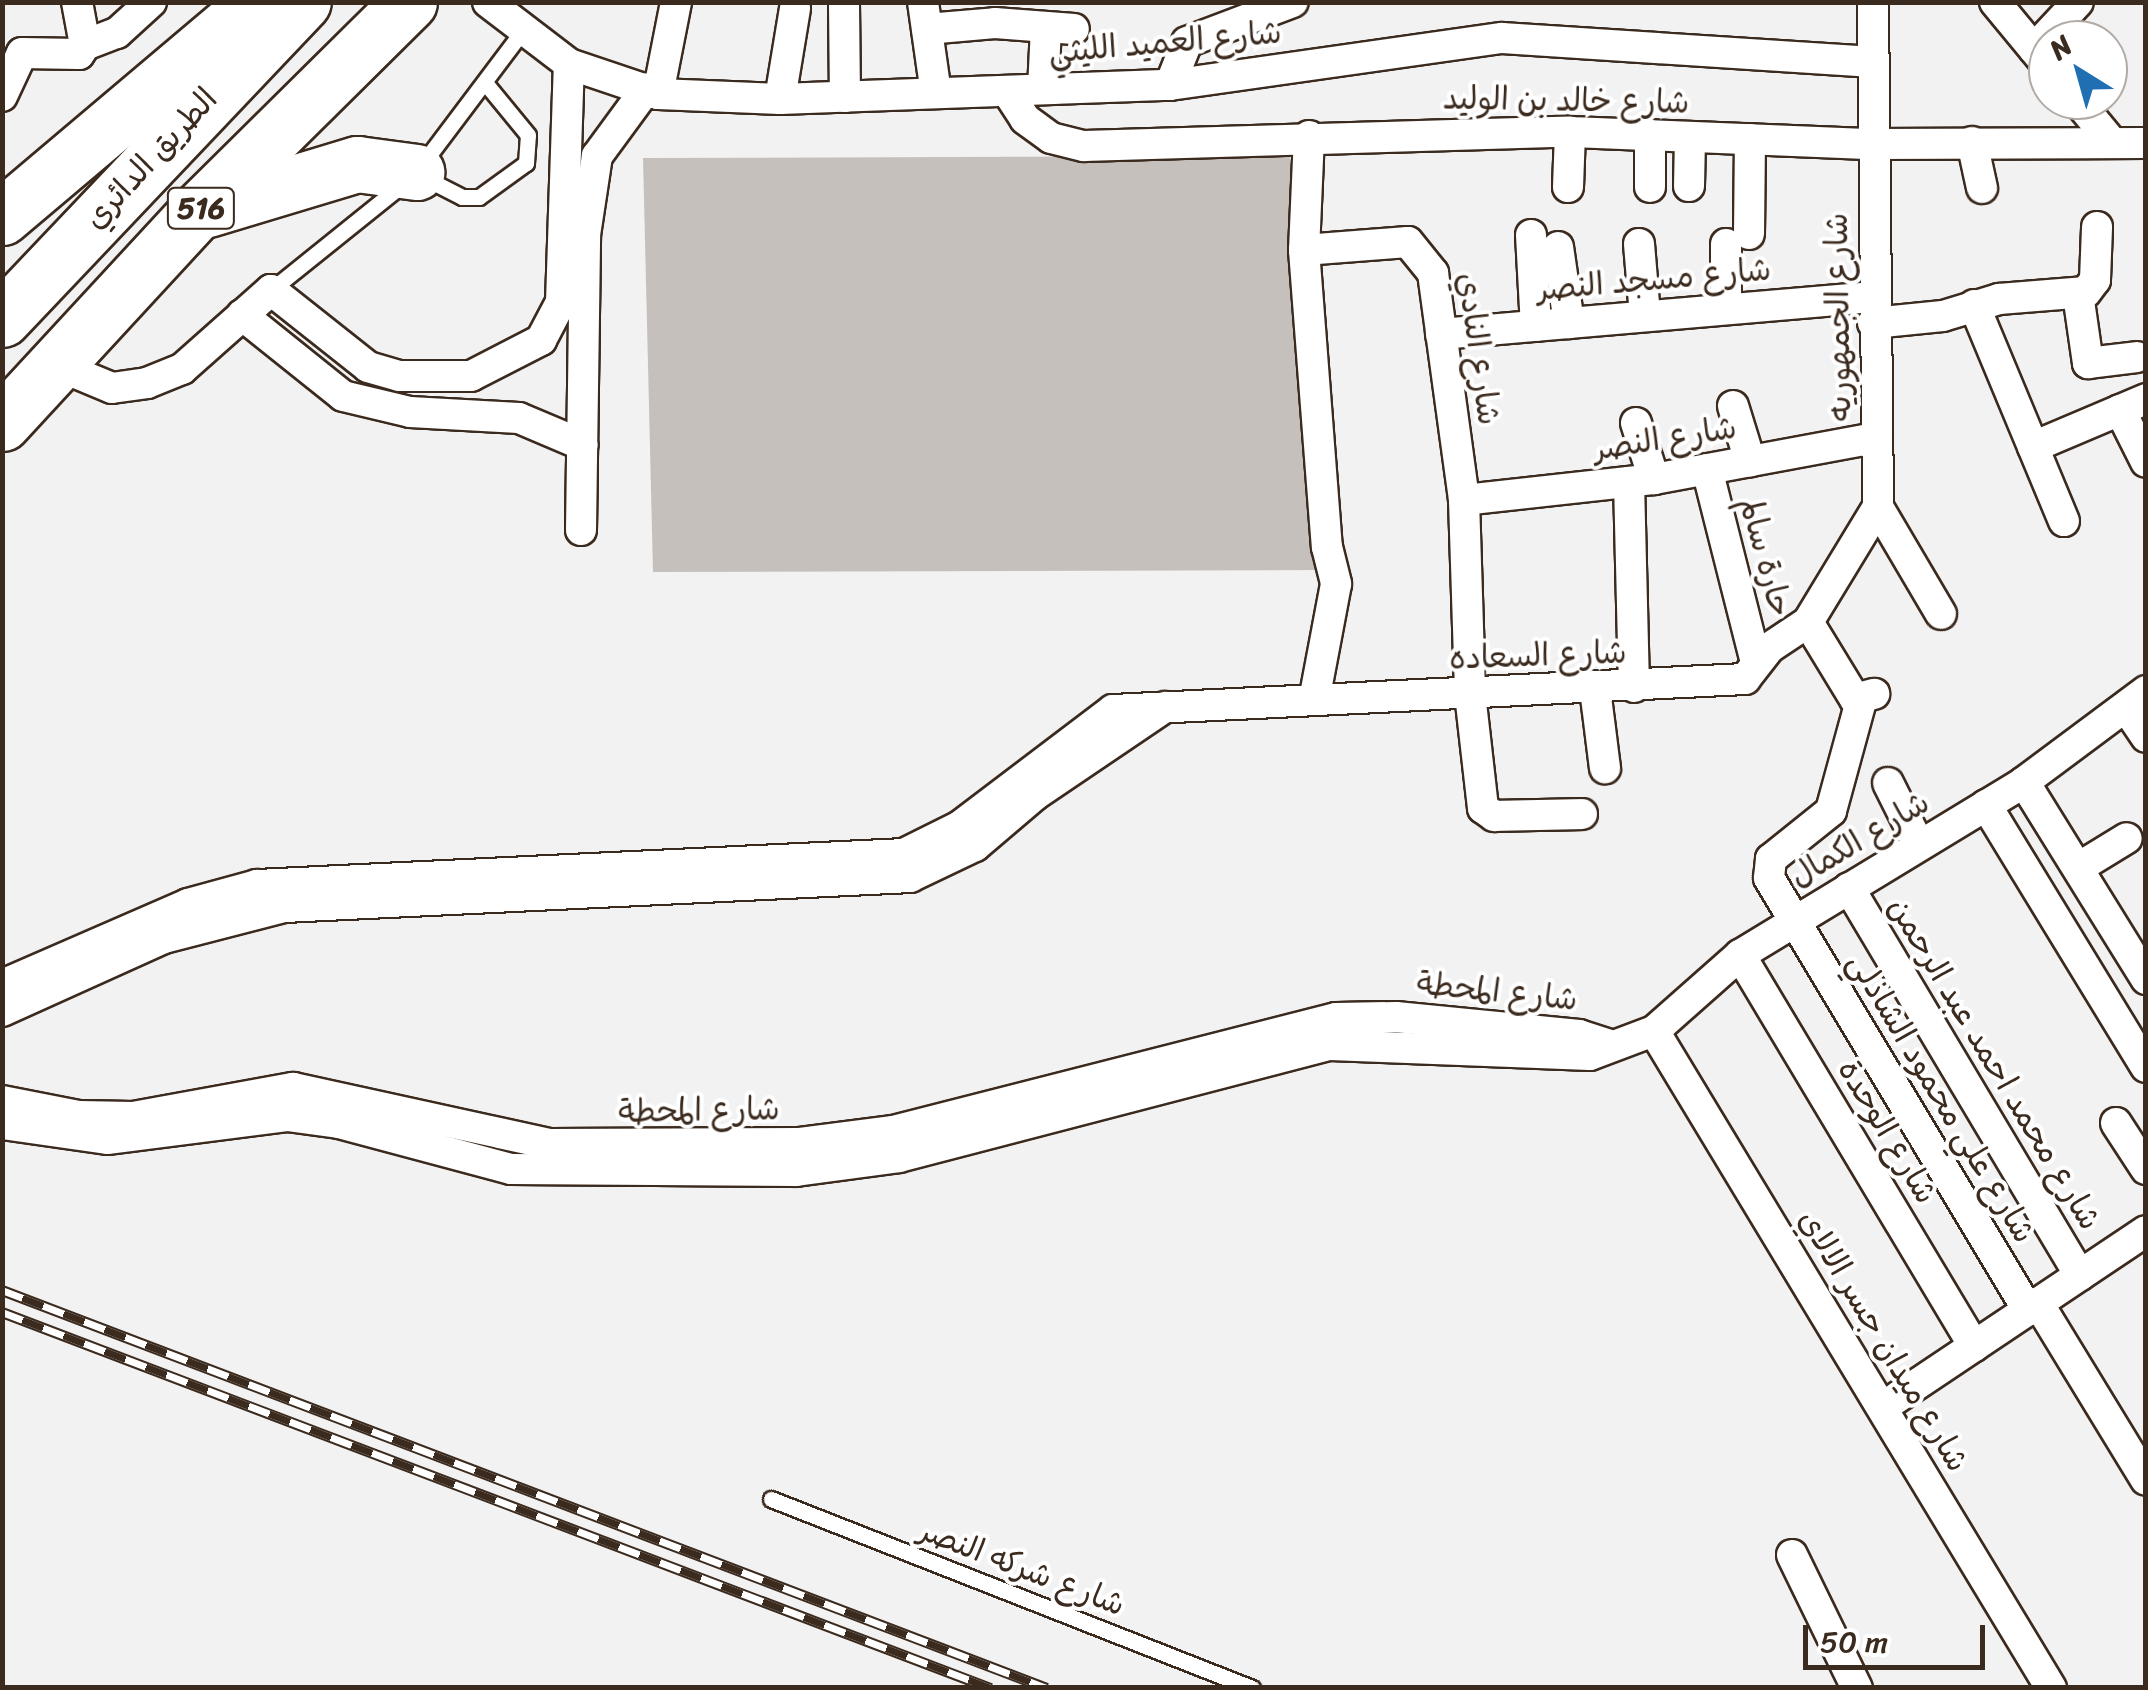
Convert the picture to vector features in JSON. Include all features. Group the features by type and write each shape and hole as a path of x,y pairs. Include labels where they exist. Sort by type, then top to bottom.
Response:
{"highway":[{"name":"الطريق الدائري","path":"2,218 256,2"},
{"name":"الطريق الدائري","path":"2,319 303,2"},
{"name":"516","path":"2,423 196,214 409,2"},
{"path":"196,214 356,164 416,172"}],"street":[{"path":"76,2 84,45"},
{"path":"2,96 22,53 70,57 84,45 118,33 151,2"},
{"name":"شارع العميد الليثي","path":"488,2 568,64 652,91 780,99 1170,85 1502,38 1873,62"},
{"path":"581,530 586,236 597,156 652,91 676,2"},
{"name":"شارع الجمهوريه","path":"1873,2 1872,310 1878,508 1941,614"},
{"path":"1995,2 2028,42"},
{"path":"844,4 845,97"},
{"path":"1170,85 1187,42 1275,6"},
{"path":"780,99 795,8"},
{"path":"936,93 925,16 1060,28 1043,90"},
{"path":"59,366 112,388 146,383 182,370 271,290 368,367 431,380 471,376 540,340 555,323 568,64"},
{"name":"شارع خالد بن الوليد","path":"1007,90 1024,119 1052,138 1084,146 1308,136 1570,132 1873,144 2133,134"},
{"path":"2110,120 2133,134"},
{"path":"1568,187 1570,132"},
{"path":"1650,135 1650,187"},
{"path":"1308,136 1304,250 1327,548 1336,584 1314,700"},
{"path":"1689,186 1690,137"},
{"path":"1726,309 1750,139"},
{"path":"1972,142 1982,188"},
{"path":"2097,228 2095,280 2078,294 2088,363 2137,357"},
{"name":"شارع النادي","path":"1304,250 1395,240 1420,249 1433,273 1464,500 1470,694 1486,813 1582,814"},
{"path":"1536,326 1545,241 1569,323"},
{"path":"1639,244 1645,316"},
{"name":"شارع مسجد النصر","path":"1442,334 1726,309 1872,310 2078,294"},
{"path":"1974,305 2064,521"},
{"path":"242,315 343,396 410,412 473,412 519,418 583,445"},
{"path":"471,376 473,412"},
{"path":"2033,447 2133,404 2146,462"},
{"path":"1733,406 1750,462"},
{"path":"1634,687 1641,481 1636,423"},
{"name":"شارع النصر","path":"1464,500 1641,481 1876,438"},
{"name":"حارة سالم","path":"1706,470 1756,662"},
{"name":"شارع السعاده","path":"1029,786 1113,710 1745,679 1756,662 1808,622 1878,508"},
{"name":"شارع علي محمود الشاذلي","path":"1808,622 1867,698 1836,772 1831,812 1768,868 1794,922 2146,1480"},
{"path":"1595,689 1605,768"},
{"path":"2136,699 2146,737"},
{"name":"شارع الكمال","path":"1612,1046 1654,1031 1740,955 2024,782 2136,699"},
{"path":"2,985 188,904 257,886 894,856 942,838 1166,706"},
{"path":"2024,782 2146,979"},
{"path":"1888,783 1919,846"},
{"path":"2,1011 164,938 284,907 910,877 975,846 1029,786"},
{"path":"1986,805 2146,1067"},
{"path":"2078,868 2127,838"},
{"name":"شارع محمد احمد عبد الرحمن","path":"1849,888 2080,1275"},
{"name":"شارع الوحدة","path":"1740,955 1974,1346"},
{"name":"شارع المحطة","path":"2,1101 79,1116 133,1117 293,1088 549,1144 800,1144 894,1132 1336,1018 1396,1016 1579,1036 1612,1046"},
{"name":"شارع ميدان جسر الالاي","path":"1654,1031 2051,1688"},
{"name":"شارع المحطة","path":"2,1124 121,1139 288,1116 511,1169 796,1170 899,1157 1330,1046 1578,1058 1612,1046"},
{"path":"2116,1123 2146,1169"},
{"path":"1883,1406 2146,1231"},
{"path":"1792,1554 1857,1688"}],"lane":[{"path":"271,290 416,172 486,86 524,29"},
{"path":"416,172 462,197 479,197 526,163 528,135 486,86"},
{"name":"شارع شركه النصر","path":"771,1500 1252,1688"}],"building":[{"path":"1290,156 1320,570 653,572 643,158"}],"railway":[{"path":"2,1290 1047,1688"},
{"path":"2,1312 991,1688"}]}
